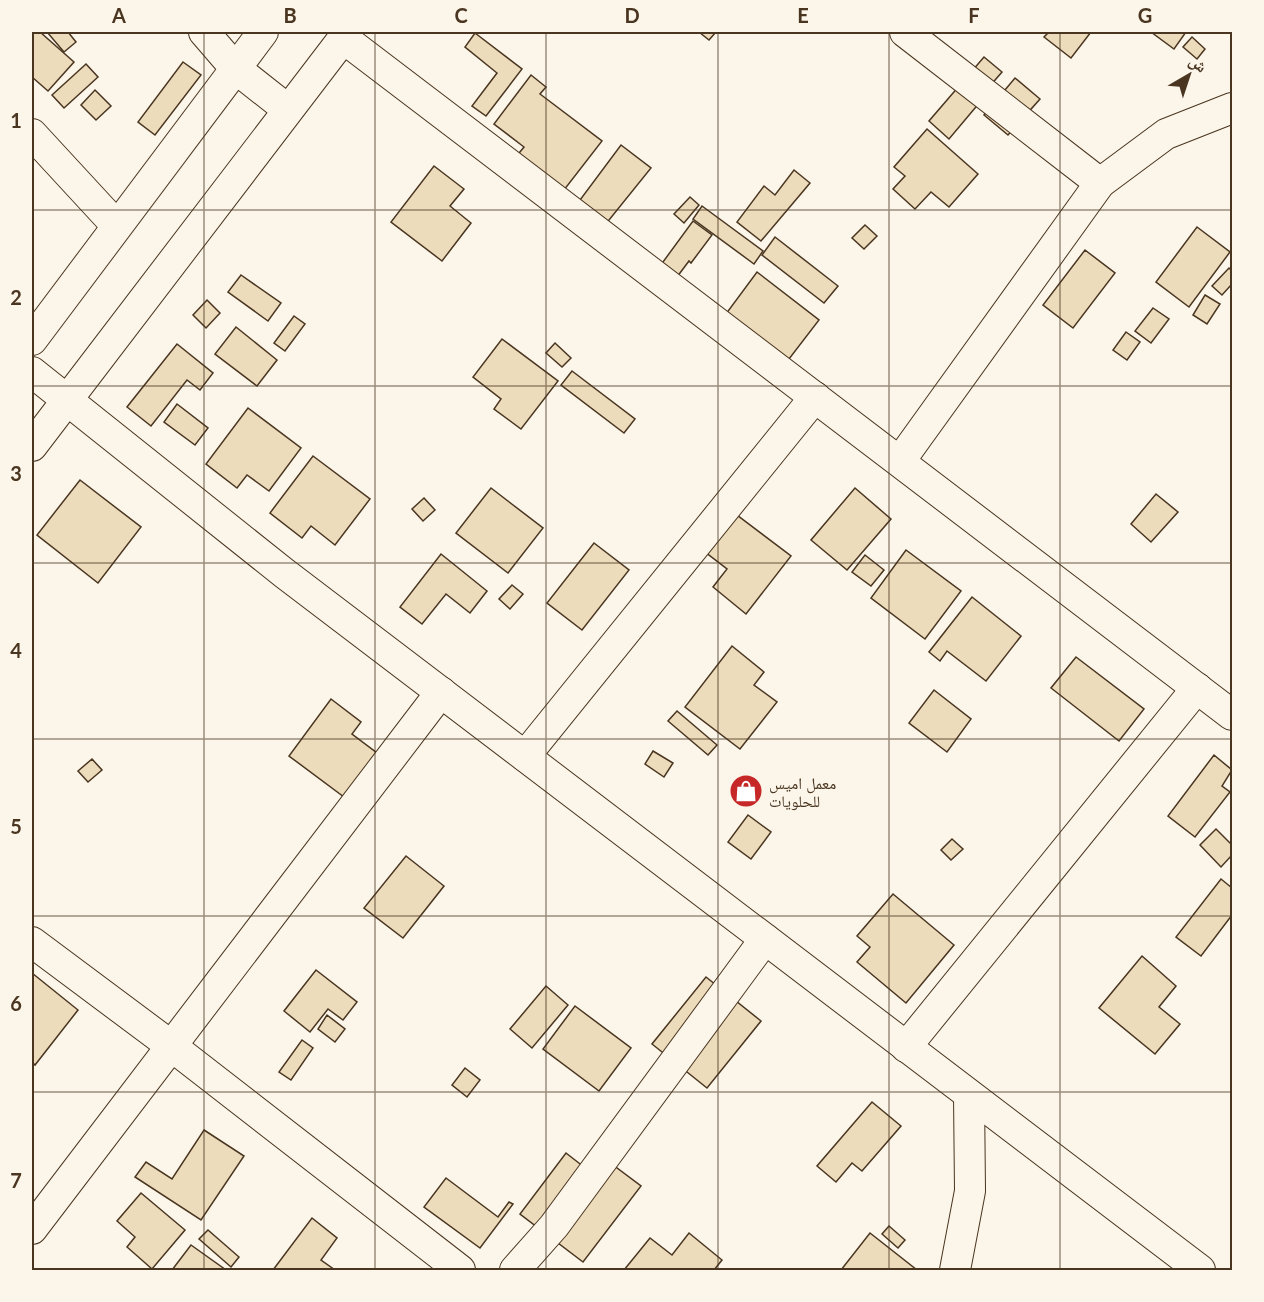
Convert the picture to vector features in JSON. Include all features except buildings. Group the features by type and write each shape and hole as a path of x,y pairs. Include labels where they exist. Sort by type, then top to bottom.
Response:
{"street":[{"path":"204,32 235,68 287,109"},
{"path":"32,340 262,32"},
{"path":"905,32 1100,183"},
{"path":"32,446 287,109 346,35 1233,716"},
{"path":"900,461 1100,183 1166,134 1233,108"},
{"path":"32,134 116,225"},
{"path":"32,372 284,573 1200,1270"},
{"path":"525,756 815,397"},
{"path":"906,1047 1197,688"},
{"path":"32,1229 441,692"},
{"path":"515,1270 554,1226 765,939"},
{"path":"32,942 170,1045 460,1270"},
{"path":"955,1270 970,1191 969,1095"}],"place":[{"name":"معمل اميس للحلويات","path":"746,791"}]}
